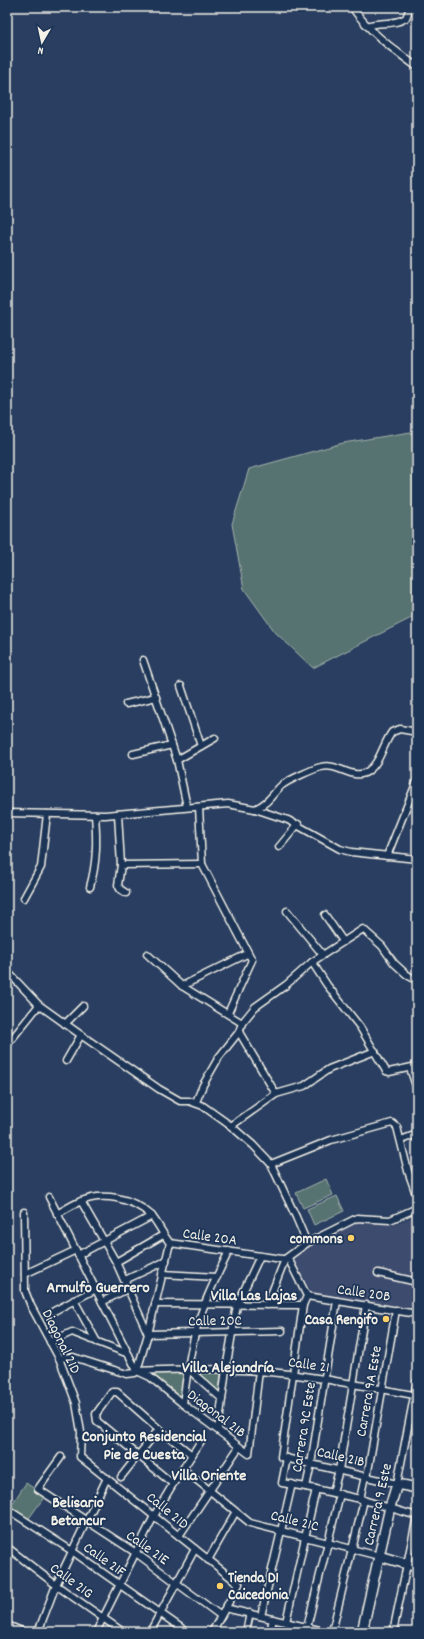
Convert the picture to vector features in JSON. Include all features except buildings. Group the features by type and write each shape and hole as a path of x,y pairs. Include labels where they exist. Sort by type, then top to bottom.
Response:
{"street":[{"path":"352,7 367,26 382,40 417,67"},
{"path":"367,26 373,23 387,24 401,21 406,18 410,7"},
{"path":"143,660 177,760 187,807"},
{"path":"181,686 201,746"},
{"path":"126,704 156,697"},
{"path":"255,809 267,803 283,784 322,766 329,765 357,775 363,774 374,767 392,732 400,729 417,732"},
{"path":"177,760 214,738"},
{"path":"133,754 172,745"},
{"path":"387,856 417,780"},
{"path":"7,813 95,815 228,804 255,809 298,824 340,849 350,852 417,859"},
{"path":"199,807 202,864 247,954 252,960 228,1013"},
{"path":"24,898 41,867 47,814"},
{"path":"118,814 121,865 118,885 120,889 126,893"},
{"path":"90,887 95,870 97,843 95,815"},
{"path":"279,847 298,824"},
{"path":"121,865 202,864"},
{"path":"287,911 323,955"},
{"path":"325,915 343,941"},
{"path":"196,1102 203,1085 219,1057 239,1032 242,1023 255,1007 286,985 312,962 363,929 382,946 394,963 406,974 417,981"},
{"path":"147,954 182,986 202,1000 228,1013 242,1023"},
{"path":"182,986 247,954"},
{"path":"312,962 327,985 360,1027 386,1071 389,1072 414,1067 417,1089"},
{"path":"7,971 39,1005 65,1024 159,1089 180,1101 189,1100 196,1102 231,1126 253,1145 271,1164 290,1203 306,1243"},
{"path":"7,1045 39,1005"},
{"path":"65,1024 84,1006"},
{"path":"239,1032 276,1094"},
{"path":"66,1060 81,1035"},
{"path":"231,1126 276,1094 304,1086 329,1069 375,1051"},
{"path":"271,1164 331,1140 392,1123 397,1127 408,1171 417,1197"},
{"path":"401,1140 417,1134"},
{"path":"49,1197 137,1370"},
{"name":"Calle 20A","path":"57,1214 81,1201 99,1198 123,1199 136,1204 152,1216 170,1243 285,1259"},
{"path":"81,1201 116,1262 129,1288 148,1334"},
{"path":"267,1305 285,1259 306,1243 357,1218 390,1220 417,1208"},
{"name":"Diagonal 21D","path":"24,1212 26,1296 59,1358 76,1402 81,1432 80,1457"},
{"path":"25,1274 105,1242 152,1216"},
{"path":"116,1262 164,1235"},
{"path":"137,1370 148,1334 170,1243"},
{"path":"183,1404 187,1368 195,1333 204,1305 229,1252"},
{"path":"218,1430 226,1369 237,1305 260,1256"},
{"path":"285,1259 289,1260 307,1296 303,1305 282,1483 362,1499 417,1516 412,1566 393,1632"},
{"path":"125,1280 166,1261"},
{"path":"378,1273 417,1282"},
{"path":"162,1274 217,1277"},
{"path":"102,1302 129,1288"},
{"path":"54,1310 96,1289"},
{"name":"Calle 20B","path":"307,1296 417,1314"},
{"path":"74,1300 97,1342"},
{"name":"Carrera 9C Este","path":"306,1487 337,1301"},
{"path":"155,1304 303,1305"},
{"path":"333,1492 339,1470 366,1305"},
{"name":"Carrera 9A Este","path":"332,1632 352,1549 362,1499 396,1310"},
{"name":"Calle 20C","path":"148,1334 282,1331"},
{"path":"50,1342 72,1332 129,1355"},
{"name":"Calle 21","path":"59,1358 73,1357 127,1374 135,1373 137,1370 187,1368 259,1371 324,1379 414,1395"},
{"path":"187,1368 222,1400"},
{"name":"Diagonal 21B","path":"137,1370 150,1377 249,1454 259,1371"},
{"name":"Carrera 9 Este","path":"362,1632 390,1507 397,1484 417,1381"},
{"path":"173,1484 139,1454 97,1421 95,1418 96,1414 112,1392 114,1391 119,1393 159,1429 192,1455"},
{"path":"121,1477 159,1429"},
{"path":"96,1632 154,1516 201,1441"},
{"path":"179,1536 210,1492 239,1446"},
{"name":"Calle 21E","path":"60,1457 38,1489 136,1553 221,1616"},
{"name":"Calle 21D","path":"80,1457 239,1584 225,1608"},
{"name":"Calle 21B","path":"284,1458 417,1488"},
{"name":"Calle 21C","path":"183,1468 235,1513 250,1523 412,1566"},
{"path":"38,1632 56,1586 107,1478"},
{"path":"261,1616 292,1484"},
{"name":"Carrera 9C Este","path":"286,1622 316,1489"},
{"path":"307,1627 340,1494"},
{"name":"Calle 21F","path":"7,1509 72,1551 187,1632"},
{"path":"208,1560 235,1513"},
{"name":"Calle 21G","path":"7,1549 56,1586 123,1632"},
{"path":"150,1632 195,1549"},
{"path":"212,1632 225,1608 328,1632"},
{"path":"246,1632 250,1613"},
{"path":"270,1632 273,1619"},
{"path":"296,1632 297,1624"},
{"path":"7,1625 24,1632"}],"shaded area":[{"path":"417,1216 417,1309 312,1293 293,1259 320,1239 353,1223 368,1221 391,1225"}],"green space":[{"path":"417,431 417,615 313,668 275,632 244,589 232,524 249,469 343,443"},
{"path":"326,1179 333,1195 303,1208 296,1193"},
{"path":"337,1196 344,1211 314,1225 307,1209"},
{"path":"184,1369 180,1399 146,1371"},
{"path":"194,1372 221,1372 219,1392"},
{"path":"26,1483 45,1496 27,1521 8,1510"}],"place":[{"name":"commons","path":"351,1238"},
{"name":"Casa Rengifo","path":"386,1319"},
{"name":"Tienda D1 Caicedonia","path":"220,1586"}],"district":[{"name":"Arnulfo Guerrero","path":"98,1286"},
{"name":"Villa Las Lajas","path":"254,1294"},
{"name":"Villa Alejandría","path":"228,1366"},
{"name":"Conjunto Residencial Pie de Cuesta","path":"144,1444"},
{"name":"Villa Oriente","path":"209,1474"},
{"name":"Belisario Betancur","path":"78,1510"}]}
